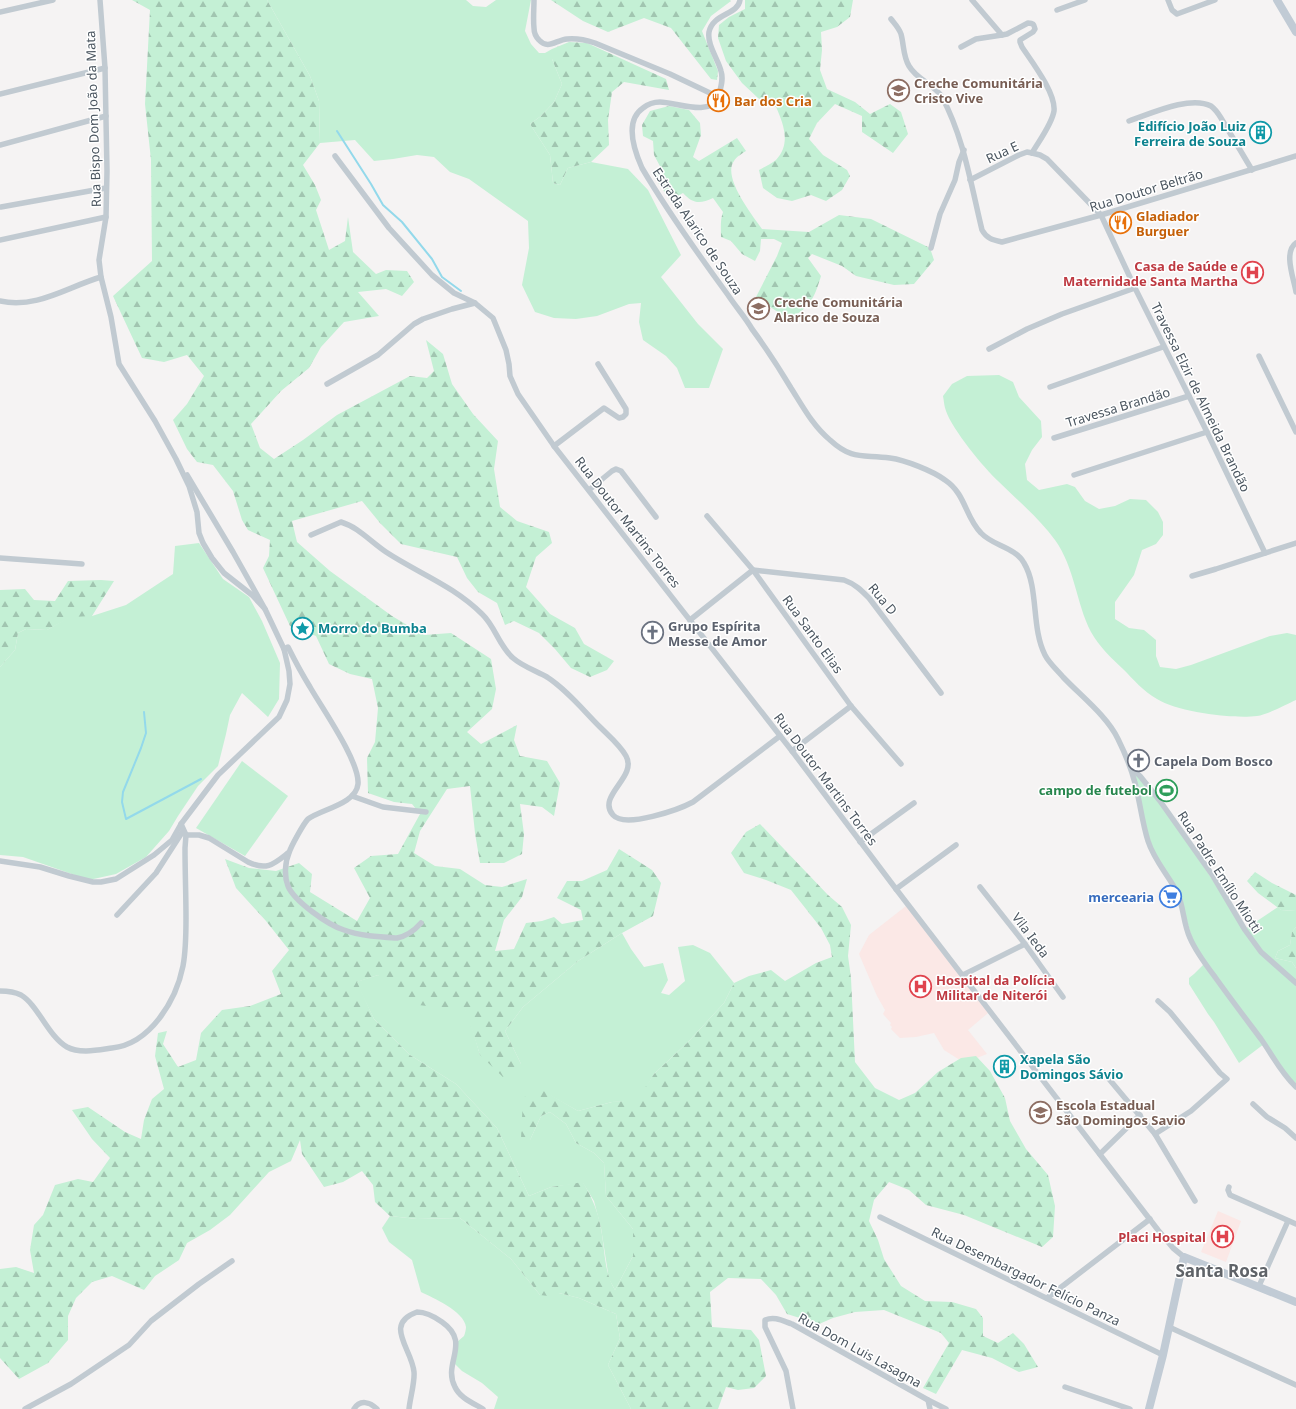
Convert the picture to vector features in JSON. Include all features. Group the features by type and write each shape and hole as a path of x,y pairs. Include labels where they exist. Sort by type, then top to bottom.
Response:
{"street":[{"path":"0,12 53,0"},
{"name":"Rua Bispo Dom João da Mata","path":"100,0 106,116 106,217 99,260 101,277 111,317 119,364 155,421 189,486 197,512 199,533 203,543 212,558 224,573 265,609"},
{"path":"534,0 534,30 536,37 543,43 551,45 562,40 570,39 585,40 595,43 670,74 718,98 722,80 722,71 710,42 709,34 714,22 721,16 737,7 740,4 740,0"},
{"path":"972,0 1002,35"},
{"path":"1057,10 1084,0"},
{"path":"1168,0 1174,13 1180,14 1188,11 1199,3 1215,0"},
{"path":"1277,0 1296,32"},
{"path":"891,19 901,35 902,45 908,65 913,73 937,90 941,96 964,150 970,180"},
{"path":"961,46 976,39 1007,34 1028,23 1034,24 1035,28 1033,32 1020,40 1020,42 1044,80 1051,97 1054,110 1051,120 1032,153"},
{"path":"0,94 104,68"},
{"name":"Estrada Alarico de Souza","path":"718,98 716,102 710,106 704,107 659,102 649,104 639,110 634,117 632,127 633,139 636,155 648,178 705,264 753,329 810,420 825,436 843,451 851,454 862,457 887,458 905,462 944,478 954,487 962,498 974,524 983,536 1014,552 1021,558 1026,566 1029,576 1036,621 1043,652 1053,666 1108,723 1117,737 1130,768 1147,839 1182,904 1186,928 1195,948 1281,1070 1296,1087"},
{"path":"1129,121 1189,103 1203,103 1209,105 1216,110 1252,170"},
{"path":"0,145 106,116"},
{"path":"931,248 940,214 955,180 959,162 964,150"},
{"name":"Rua E","path":"970,180 1027,152 1044,157"},
{"name":"Rua Doutor Martins Torres","path":"336,156 389,228 432,275 442,285 454,293 475,303 493,318 506,350 510,376 518,394 554,446 792,750 860,842 1166,1241 1184,1257"},
{"name":"Rua Doutor Beltrão","path":"970,180 982,230 991,240 1002,242 1102,215 1296,156"},
{"name":"Travessa Elzir de Almeida Brandão","path":"1044,157 1053,164 1102,215 1134,288 1207,432 1266,554"},
{"path":"1,207 106,188"},
{"path":"0,240 106,217"},
{"path":"1296,243 1291,248 1289,256 1296,292"},
{"path":"0,301 21,303 52,296 101,277"},
{"path":"989,349 1062,314 1134,288"},
{"path":"327,384 378,355 414,324 423,319 475,303"},
{"path":"1050,387 1164,347"},
{"path":"1259,356 1296,432"},
{"path":"554,446 604,408 619,418 626,414 626,409 598,364"},
{"name":"Travessa Brandão","path":"1054,438 1189,396"},
{"path":"1074,475 1207,432"},
{"name":"Rua Bispo Dom João da Mata","path":"176,459 203,501 265,609"},
{"path":"589,490 612,471 616,469 621,471 656,517"},
{"name":"Rua Santo Elias","path":"707,516 753,570 852,706 901,764"},
{"path":"311,535 341,522 350,524 375,545 412,568 437,580 483,614 504,647 514,659 548,678 564,691 622,749 629,763 628,770 617,786 609,802 613,815 618,819 637,819 672,811 693,802 780,736"},
{"path":"1192,576 1266,554 1296,543"},
{"path":"0,558 82,564"},
{"path":"690,620 753,570"},
{"name":"Rua D","path":"753,570 844,580 852,583 869,598 941,693"},
{"path":"0,861 40,867 81,880 101,882 116,879 135,868 172,840 181,824 218,775 279,717 287,700 290,684 289,671 284,649 265,609"},
{"path":"284,649 288,647 309,686 346,748 354,767 358,782 357,788 352,796 333,808 320,812 308,819 304,824 286,862 285,873 288,885 292,893 312,911 328,922 342,929 355,933 397,938 404,937 414,931 421,923"},
{"path":"792,750 852,706"},
{"name":"Rua Padre Emílio Miotti","path":"1130,768 1140,776 1160,801 1213,876 1245,930 1261,952 1296,983"},
{"path":"352,796 383,807 426,812"},
{"path":"860,842 914,803"},
{"path":"0,992 11,992 21,995 29,1002 59,1041 68,1047 79,1051 118,1048 138,1039 149,1031 158,1022 165,1011 176,990 183,967 186,944 185,833 181,824"},
{"path":"185,833 199,834 209,838 248,862 264,867 274,865 289,853"},
{"path":"117,915 156,873 185,833"},
{"path":"896,889 956,845"},
{"name":"Vila Ieda","path":"980,887 1025,944 1063,997"},
{"path":"963,975 1025,944"},
{"path":"1155,1134 1190,1111 1227,1079 1170,1012 1158,1001"},
{"path":"1104,1073 1155,1134 1195,1201"},
{"path":"1253,1104 1267,1117 1296,1137"},
{"path":"1100,1154 1140,1115"},
{"path":"1229,1187 1228,1190 1230,1195 1296,1224"},
{"name":"Rua Desembargador Felício Panza","path":"880,1217 1163,1355"},
{"path":"1047,1298 1150,1219"},
{"path":"1259,1286 1288,1221"},
{"path":"1149,1409 1163,1355 1184,1257 1296,1302"},
{"path":"25,1409 70,1384 129,1345 151,1321 232,1261"},
{"path":"409,1409 414,1371 402,1337 400,1325 404,1319 417,1312 434,1316 454,1332 456,1344 452,1369 453,1382 464,1398 483,1409"},
{"name":"Rua Dom Luis Lasagna","path":"793,1409 786,1371 764,1327 766,1320 769,1318 774,1318 792,1324 946,1409"},
{"path":"1169,1328 1296,1385"},
{"path":"1065,1387 1130,1409"},
{"path":"928,1400 930,1409"},
{"path":"354,1409 358,1404 365,1403 371,1404 377,1409"}],"shaded area":[{"name":"Hospital da Polícia Militar de Niterói","path":"906,906 988,1013 968,1030 987,1054 963,1062 944,1050 934,1033 916,1037 900,1038 891,1029 891,1023 883,1014 885,1010 877,996 859,954 869,935"},
{"name":"Placi Hospital","path":"1218,1211 1241,1221 1226,1262 1201,1252"}],"green space":[{"path":"132,0 267,0 310,76 319,101 320,143 303,165 315,185 321,200 316,210 329,250 345,241 348,217 353,252 376,274 386,270 407,271 414,282 402,296 386,289 358,292 379,316 344,322 321,347 309,368 281,391 251,424 260,448 274,459 337,415 410,376 427,378 434,371 426,340 443,354 452,384 473,414 498,441 494,469 500,507 517,521 549,532 552,543 536,557 526,587 550,614 575,628 584,644 614,661 607,670 590,677 571,668 539,633 514,621 505,625 497,603 478,592 467,578 457,557 401,544 380,523 362,501 292,521 297,542 330,571 392,616 424,635 451,633 491,659 496,689 492,709 467,732 481,744 517,725 514,740 520,756 547,761 560,783 554,816 542,807 520,804 524,834 522,854 504,863 480,863 470,786 447,789 420,831 414,853 435,866 460,869 485,885 502,887 527,879 522,897 504,920 495,951 514,949 526,923 542,921 554,917 562,924 583,920 581,910 557,898 567,881 582,881 607,870 619,849 652,870 661,883 653,916 622,933 578,961 523,1007 505,1031 521,1064 505,1079 480,1055 466,1011 411,1004 378,975 357,982 374,1019 410,1055 456,1084 497,1128 529,1196 551,1187 583,1182 592,1199 598,1216 605,1261 611,1283 615,1290 633,1256 633,1229 606,1196 604,1163 594,1153 576,1143 566,1124 550,1112 541,1116 530,1140 521,1139 523,1098 539,1088 578,1111 612,1102 637,1100 654,1074 688,1042 724,1003 734,983 749,976 771,970 785,981 816,963 832,957 830,945 821,928 791,890 744,873 731,853 746,832 760,824 828,895 842,907 851,925 848,956 851,978 855,1062 875,1088 899,1100 915,1093 938,1072 961,1058 976,1056 990,1071 1005,1098 1010,1121 1026,1149 1048,1175 1055,1206 1053,1237 1042,1247 964,1215 926,1205 909,1190 889,1182 874,1200 869,1221 878,1240 884,1259 901,1286 925,1301 952,1302 976,1309 983,1318 983,1336 998,1343 1013,1333 1024,1344 1038,1367 1019,1372 992,1358 962,1350 936,1394 923,1388 949,1343 941,1333 884,1310 855,1312 833,1318 819,1324 787,1314 776,1295 761,1279 728,1278 710,1292 712,1327 751,1330 759,1340 766,1376 754,1388 738,1390 726,1387 718,1409 631,1409 608,1365 620,1338 616,1314 579,1298 559,1293 557,1297 540,1295 511,1259 460,1218 417,1219 390,1216 375,1202 373,1185 362,1171 343,1182 324,1187 302,1154 300,1140 291,1161 269,1172 230,1215 210,1230 187,1243 179,1260 155,1276 144,1290 112,1276 92,1282 76,1298 68,1316 68,1340 48,1363 19,1379 0,1358 0,1269 16,1267 34,1273 30,1250 34,1225 43,1215 55,1185 78,1179 93,1182 110,1158 92,1139 72,1110 88,1107 125,1132 141,1139 144,1120 152,1099 164,1089 155,1056 158,1033 167,1031 163,1044 178,1067 196,1060 201,1033 222,1010 250,1006 281,994 272,971 289,950 266,921 236,888 225,859 249,868 276,871 299,863 312,874 310,892 357,921 370,898 354,868 371,856 398,854 420,814 412,804 394,802 368,793 367,758 375,742 378,708 372,679 350,674 329,664 316,636 290,626 263,568 269,556 270,540 248,530 242,520 233,491 213,465 197,462 187,449 173,420 187,404 204,376 187,355 164,362 142,358 113,296 152,261 151,160 145,104 150,10"},
{"path":"267,0 466,0 473,6 486,7 496,0 531,0 525,31 531,44 539,53 545,53 552,49 552,59 562,84 554,102 541,116 530,124 550,155 553,183 560,185 568,168 591,162 628,169 648,190 681,255 661,277 698,324 723,349 709,388 685,388 677,368 666,356 643,340 639,322 641,303 629,304 597,316 576,319 554,318 535,312 522,285 529,248 528,221 469,179 450,172 434,157 417,155 374,161 355,140 320,143 319,101 310,76"},
{"path":"551,0 730,0 731,1 711,16 702,31 718,71 717,80 711,79 671,28 644,18 608,32 583,21"},
{"path":"745,0 853,0 850,17 837,27 821,32 822,50 820,70 827,89 855,102 870,114 890,104 901,112 908,134 893,153 862,132 862,116 835,104 817,123 809,139 823,155 847,170 850,176 842,190 826,201 811,195 792,201 777,198 763,188 759,170 776,160 781,154 785,141 783,127 776,107 758,98 742,83 726,61 718,38 719,25 729,17 745,9"},
{"path":"569,42 587,43 666,79 669,90 624,82 612,92 608,120 609,145 591,162 568,168 560,185 553,183 550,155 530,124 541,116 554,102 562,84 552,59 552,49"},
{"path":"669,106 689,110 700,123 701,135 693,157 699,161 737,138 746,151 734,161 731,168 732,176 740,196 762,229 809,232 839,215 871,219 930,248 934,260 914,284 894,285 856,276 842,266 812,254 808,258 821,276 816,291 806,307 788,319 756,297 782,243 774,239 761,239 760,251 755,261 742,254 731,241 721,237 721,221 723,212 713,198 697,202 693,201 683,193 670,200 653,175 661,168 654,155 653,141 643,136 642,125 650,111"},
{"path":"999,375 1013,382 1019,397 1041,421 1042,437 1032,450 1025,464 1027,480 1039,490 1067,484 1075,487 1085,501 1099,509 1115,506 1130,499 1146,500 1158,512 1163,522 1163,535 1156,544 1142,550 1134,575 1115,602 1115,619 1129,628 1144,630 1156,640 1156,656 1160,667 1176,669 1270,636 1287,633 1296,635 1296,700 1271,712 1246,717 1206,714 1178,708 1166,704 1148,693 1106,652 1091,632 1067,562 1055,540 1035,517 992,475 977,458 961,438 949,419 944,405 943,396 952,384 967,376"},
{"path":"199,543 223,579 249,597 262,621 280,663 279,699 268,717 242,693 230,715 218,766 198,786 169,831 146,857 116,874 89,880 23,857 0,855 0,667 15,650 18,633 26,629 47,630 71,616 92,616 126,605 173,574 175,546"},
{"path":"68,581 114,581 92,616 71,617 47,630 26,629 18,633 15,650 0,667 0,590 25,589 34,600 55,601"},
{"path":"242,761 288,796 245,856 196,828"},
{"path":"1130,768 1160,801 1245,929 1278,907 1281,910 1296,911 1296,927 1292,932 1290,945 1278,951 1275,958 1292,962 1296,968 1296,1087 1264,1044 1239,1063 1189,984 1189,978 1205,963 1195,948 1182,904 1151,847"},
{"path":"1255,872 1272,883 1296,895 1296,911 1281,910 1258,893 1247,881"},
{"path":"1296,927 1296,968 1292,962 1275,958 1278,951 1290,945 1292,932"},
{"path":"622,933 644,967 663,963 668,980 661,993 669,995 685,981 678,947 693,945 710,953 734,983 724,1003 688,1042 654,1074 638,1101 612,1102 578,1111 539,1089 530,1140 541,1116 550,1112 566,1124 576,1143 594,1153 604,1163 606,1196 633,1229 633,1256 615,1290 609,1279 601,1228 594,1201 583,1183 551,1187 529,1196 497,1128 456,1084 410,1055 374,1019 356,982 378,975 467,1011 480,1055 521,1064 505,1031 523,1007 578,961"},
{"path":"390,1216 417,1219 460,1218 511,1259 540,1295 559,1293 579,1298 616,1314 620,1338 608,1365 631,1409 494,1409 498,1397 482,1383 462,1371 455,1364 457,1342 464,1336 465,1332 466,1327 464,1321 454,1310 421,1292 412,1260 389,1242 382,1228"}],"waterway":[{"path":"337,131 383,205 402,222 432,259 442,277 461,291"},
{"path":"144,712 146,733 123,792 122,802 126,819 201,779"}],"place":[{"name":"Creche Comunitária Cristo Vive","path":"899,90"},
{"name":"Bar dos Cria","path":"719,101"},
{"name":"Edifício João Luiz Ferreira de Souza","path":"1261,133"},
{"name":"Gladiador Burguer","path":"1121,223"},
{"name":"Casa de Saúde e Maternidade Santa Martha","path":"1253,273"},
{"name":"Creche Comunitária Alarico de Souza","path":"758,309"},
{"name":"Morro do Bumba","path":"302,628"},
{"name":"Grupo Espírita Messe de Amor","path":"653,633"},
{"name":"Capela Dom Bosco","path":"1138,761"},
{"name":"campo de futebol","path":"1167,790"},
{"name":"mercearia","path":"1170,897"},
{"name":"Hospital da Polícia Militar de Niterói","path":"921,987"},
{"name":"Xapela São Domingos Sávio","path":"1005,1066"},
{"name":"Escola Estadual São Domingos Savio","path":"1041,1112"},
{"name":"Placi Hospital","path":"1222,1237"}],"district":[{"name":"Santa Rosa","path":"1222,1270"}]}
